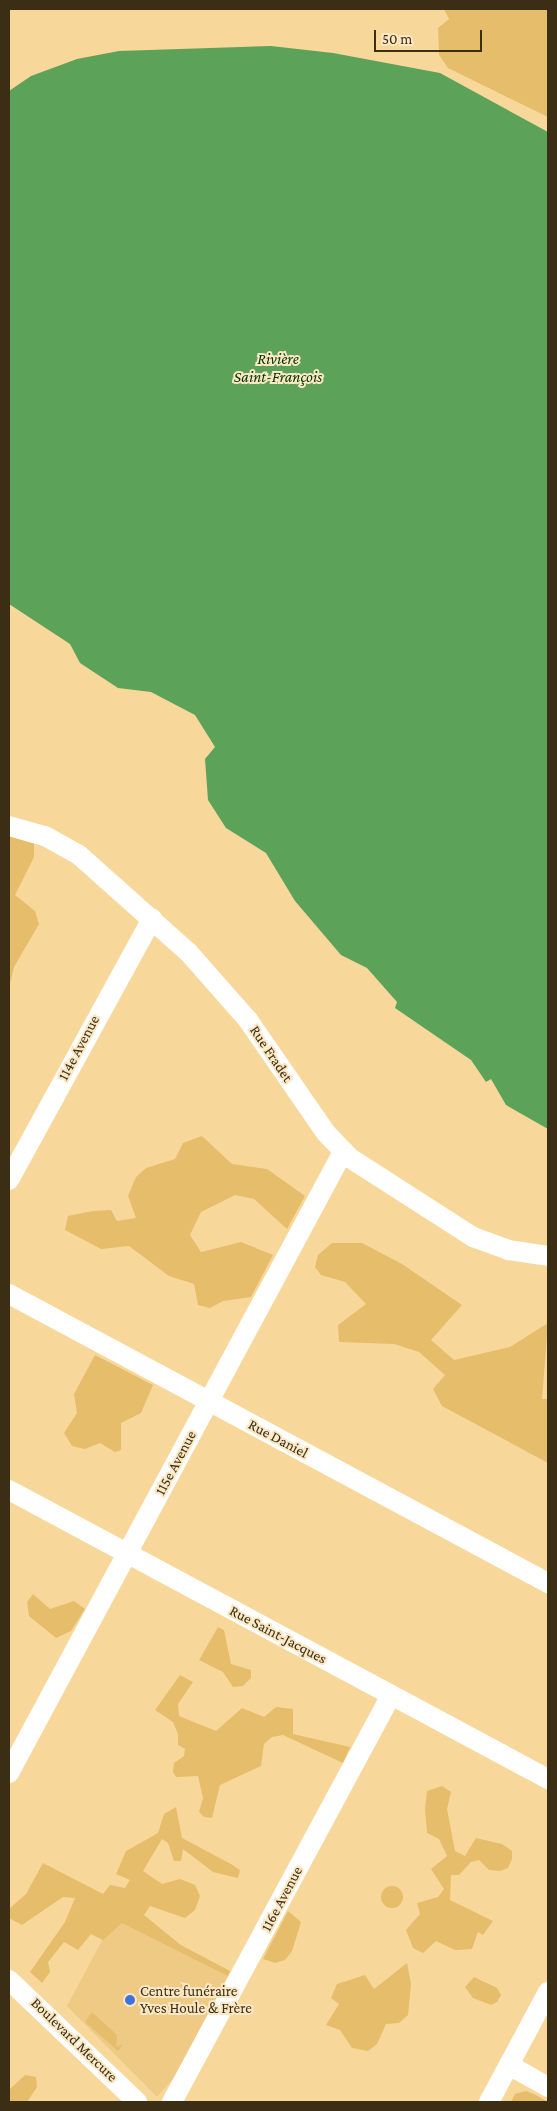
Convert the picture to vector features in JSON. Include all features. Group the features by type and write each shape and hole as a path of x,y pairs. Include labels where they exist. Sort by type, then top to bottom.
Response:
{"street":[{"name":"Rue Fradet","path":"9,826 69,848 152,919 233,1001 343,1152 473,1237 508,1250 548,1256"},
{"name":"114e Avenue","path":"9,1180 152,919"},
{"name":"115e Avenue","path":"9,1774 343,1152"},
{"name":"Rue Daniel","path":"9,1294 548,1583"},
{"name":"Rue Saint-Jacques","path":"9,1490 548,1779"},
{"name":"116e Avenue","path":"172,2102 391,1695"},
{"name":"Boulevard Mercure","path":"9,1980 137,2102"},
{"path":"489,2102 548,1992"},
{"path":"509,2065 548,2087"}],"shaded area":[{"path":"444,9 548,9 548,117 448,68 439,55 438,28 449,19"},
{"path":"9,836 34,843 34,857 15,895 35,911 39,924 14,967 9,988"},
{"path":"202,1136 232,1164 267,1169 305,1196 287,1229 254,1199 235,1195 201,1212 190,1235 201,1252 241,1242 273,1255 251,1297 223,1301 210,1308 198,1305 194,1284 169,1276 129,1246 101,1249 65,1230 68,1216 93,1211 111,1210 117,1221 136,1218 128,1196 136,1177 146,1168 175,1159 183,1143"},
{"path":"332,1243 362,1243 402,1264 462,1305 431,1340 454,1360 510,1347 548,1323 542,1399 548,1399 548,1463 442,1406 433,1389 445,1375 419,1352 394,1344 339,1342 338,1325 366,1304 345,1282 321,1275 315,1267 318,1255"},
{"path":"95,1355 153,1385 141,1413 121,1423 121,1450 115,1452 100,1443 85,1449 72,1446 64,1433 77,1413 74,1394"},
{"path":"33,1594 50,1609 74,1601 85,1609 71,1631 56,1638 29,1616 27,1602"},
{"path":"218,1627 224,1630 231,1664 251,1670 251,1678 243,1686 233,1687 223,1672 199,1660"},
{"path":"180,1675 193,1682 178,1704 179,1716 216,1731 242,1708 264,1717 276,1707 293,1709 293,1734 350,1747 343,1763 283,1735 272,1737 264,1744 261,1766 220,1785 212,1818 204,1817 199,1812 203,1798 198,1776 176,1777 173,1772 174,1763 184,1756 185,1749 178,1745 178,1734 173,1722 155,1710"},
{"path":"442,1786 451,1792 447,1809 455,1851 465,1856 476,1838 502,1844 512,1851 512,1859 508,1868 500,1871 489,1870 479,1860 471,1862 459,1875 451,1875 450,1900 493,1921 483,1935 478,1932 472,1949 455,1950 436,1941 423,1953 413,1948 406,1930 420,1914 417,1903 438,1897 444,1889 431,1869 447,1856 439,1839 427,1833 425,1809 427,1791"},
{"path":"176,1807 182,1838 240,1870 238,1878 213,1872 183,1849 181,1861 174,1861 168,1843 162,1839 143,1871 162,1884 180,1879 195,1885 200,1896 195,1910 185,1918 150,1906 144,1915 182,1946 230,1971 228,1976 122,1923 103,1940 91,1934 78,1950 64,1942 48,1962 50,1972 42,1983 30,1972 65,1922 75,1898 63,1897 22,1925 9,1918 9,1909 26,1894 43,1863 103,1894 110,1885 125,1888 130,1880 116,1874 126,1851 158,1833 164,1814"},
{"path":"388,1886 396,1886 403,1893 403,1901 396,1908 388,1908 381,1901 381,1893"},
{"path":"118,1911 230,1971 177,2074 157,2097 67,2006"},
{"path":"288,1911 301,1922 292,1951 285,1960 275,1963 263,1959"},
{"path":"407,1963 411,1984 408,2015 399,2023 386,2024 377,2044 368,2051 352,2048 340,2030 326,2025 339,2004 331,1998 337,1984 365,1975 374,1989"},
{"path":"474,1977 497,1988 501,1995 497,2002 491,2005 473,1998 465,1987"},
{"path":"92,2012 117,2035 116,2047 123,2044 118,2051 85,2022"},
{"path":"25,2075 36,2077 37,2087 27,2102 9,2102 9,2090"},
{"path":"526,2091 548,2102 511,2102 515,2094"}],"water":[{"name":"Rivière Saint-François","path":"271,46 333,53 440,73 548,132 548,1129 506,1105 491,1079 486,1082 471,1060 395,1008 397,1002 367,968 341,955 295,901 266,853 226,828 208,800 205,759 215,747 195,715 151,692 118,688 80,663 70,644 9,604 9,91 31,76 77,59 119,51"}],"place":[{"name":"Centre funéraire Yves Houle & Frère","path":"130,2000"}]}
